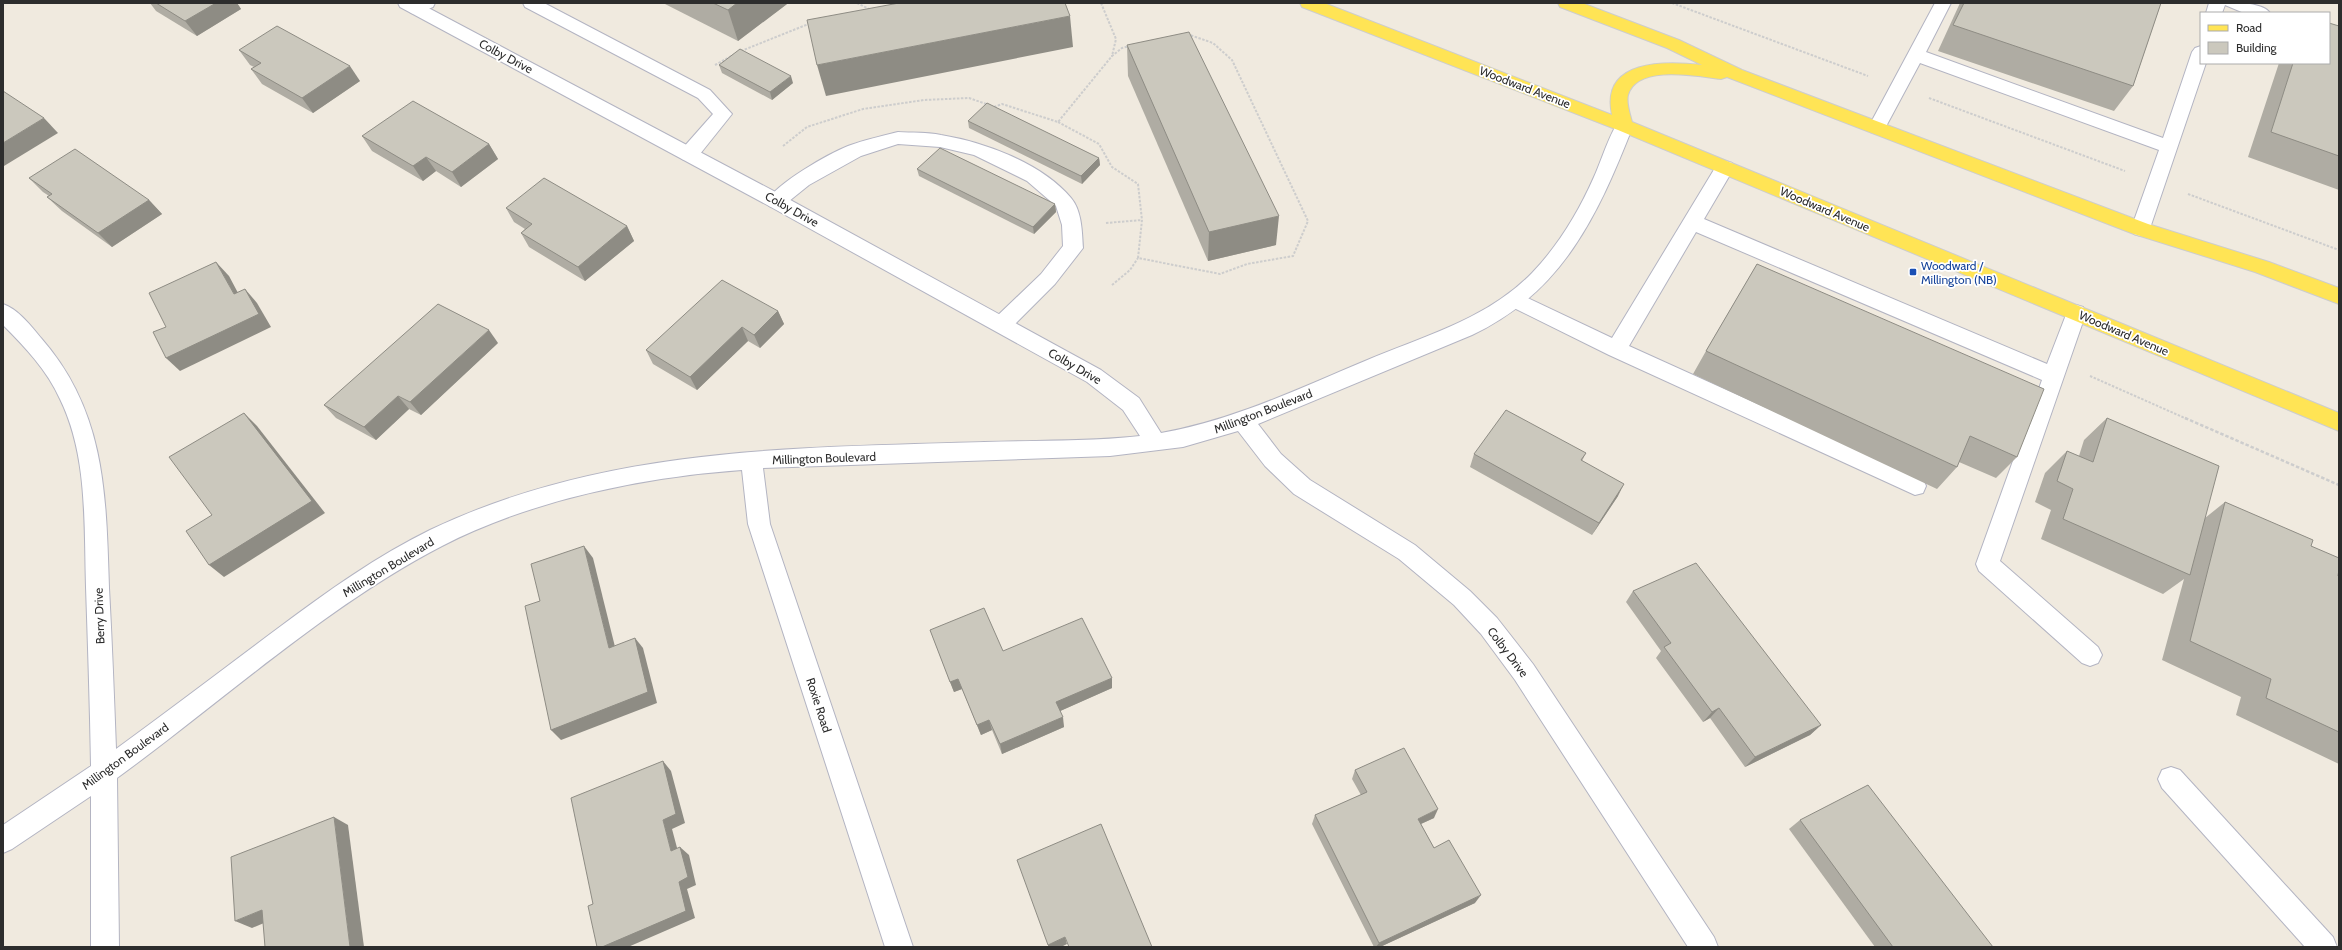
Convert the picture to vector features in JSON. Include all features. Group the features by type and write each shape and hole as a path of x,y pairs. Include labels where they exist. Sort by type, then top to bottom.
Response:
{"main road":[{"name":"Woodward Avenue","path":"1308,3 1624,126 2339,422"},
{"path":"1566,3 1673,44 1736,74 2141,229 2262,267 2339,296"},
{"path":"1624,126 1619,96 1626,81 1644,71 1672,68 1736,74"}],"street":[{"path":"531,3 704,94 723,114 689,154"},
{"path":"1877,128 1943,3"},
{"path":"2232,3 2259,12"},
{"name":"Colby Drive","path":"417,5 776,200 1094,376 1116,390 1131,404 1156,443"},
{"path":"1916,55 2169,147"},
{"path":"2141,229 2200,55"},
{"name":"Millington Boulevard","path":"3,840 104,772 335,599 412,550 439,536 504,509 599,482 700,464 1100,448 1156,443 1186,438 1243,421 1471,327 1496,314 1515,300 1539,278 1567,244 1588,208 1607,169 1624,126"},
{"path":"776,200 802,180 854,151 898,138 940,141 979,150 1034,176 1064,203 1072,225 1073,248 1048,279 1002,324"},
{"path":"1616,349 1725,168"},
{"path":"1692,222 2057,369"},
{"path":"1515,300 1616,349 1915,486"},
{"name":"Berry Drive","path":"3,312 32,340 51,364 75,407 85,436 91,466 95,505 104,772 105,947"},
{"path":"2076,313 1987,564 2090,655"},
{"name":"Colby Drive","path":"1243,421 1273,460 1302,487 1407,552 1462,598 1489,626 1524,672 1704,947"},
{"name":"Roxie Road","path":"752,461 754,492 759,524 899,947"},
{"path":"2170,779 2323,947"}],"path":[{"path":"857,3 874,11 866,12"},
{"path":"1101,3 1116,40 1112,56"},
{"path":"1672,3 2339,250"},
{"path":"720,60 788,31 814,22"},
{"path":"1138,258 1220,274 1247,264 1293,256 1308,221 1232,60 1223,48 1208,40 1189,35"},
{"path":"1058,122 1112,56 1122,48 1135,44"},
{"path":"784,146 794,136 822,121 863,109 924,100 968,98 996,108 1002,104 1058,122 1099,144 1112,167 1138,184 1142,220 1138,258 1130,270 1112,286"},
{"path":"2057,369 2339,484"}],"building":[{"path":"156,3 216,3 185,21"},
{"path":"713,3 737,3 728,10"},
{"path":"899,3 1065,3 1070,16 817,65 807,20"},
{"path":"1964,3 2161,3 2133,86 1953,25"},
{"path":"2330,23 2339,26 2339,156 2271,132 2293,64 2330,64"},
{"path":"277,26 350,66 302,98 251,69 261,63 239,50"},
{"path":"1189,32 1279,216 1209,232 1127,45"},
{"path":"740,49 791,76 770,92 719,65"},
{"path":"3,91 44,118 3,143"},
{"path":"413,101 489,144 452,172 426,157 413,166 362,136"},
{"path":"987,103 1099,158 1081,176 968,121"},
{"path":"940,148 1055,204 1033,227 917,169"},
{"path":"75,149 149,200 98,233 47,197 52,194 29,178"},
{"path":"544,178 627,226 578,267 521,233 532,224 506,208"},
{"path":"216,262 234,294 245,289 259,314 166,358 153,332 166,327 149,293"},
{"path":"1757,264 2044,389 2017,457 1970,436 1957,467 1706,351"},
{"path":"722,280 778,311 754,335 742,327 690,377 646,350"},
{"path":"438,304 489,330 410,402 398,396 364,427 324,405"},
{"path":"1506,410 1586,453 1581,460 1624,484 1599,523 1474,454"},
{"path":"244,413 312,501 209,565 186,531 212,515 169,457"},
{"path":"2107,418 2219,466 2190,575 2063,519 2073,489 2057,481 2067,451 2093,462"},
{"path":"2225,502 2313,540 2311,546 2339,558 2339,732 2266,698 2271,679 2190,641"},
{"path":"584,546 609,648 635,638 648,692 551,730 525,606 540,601 531,564"},
{"path":"1696,563 1821,725 1755,757 1719,708 1712,712 1664,647 1671,643 1633,591"},
{"path":"984,608 1003,651 1082,618 1112,678 1056,702 1063,717 1000,744 989,720 977,725 958,679 950,682 930,630"},
{"path":"1404,748 1438,809 1418,819 1434,848 1449,840 1481,895 1379,943 1315,815 1367,792 1355,770"},
{"path":"663,761 676,814 663,820 671,851 680,847 688,877 679,882 686,911 602,947 597,947 588,906 593,904 571,798"},
{"path":"1868,785 1993,947 1893,947 1800,820"},
{"path":"334,817 350,947 265,947 262,910 235,921 231,857"},
{"path":"1101,824 1152,947 1069,947 1065,937 1048,945 1017,860"}],"place":[{"name":"Woodward / Millington (NB)","path":"1913,272"}]}
